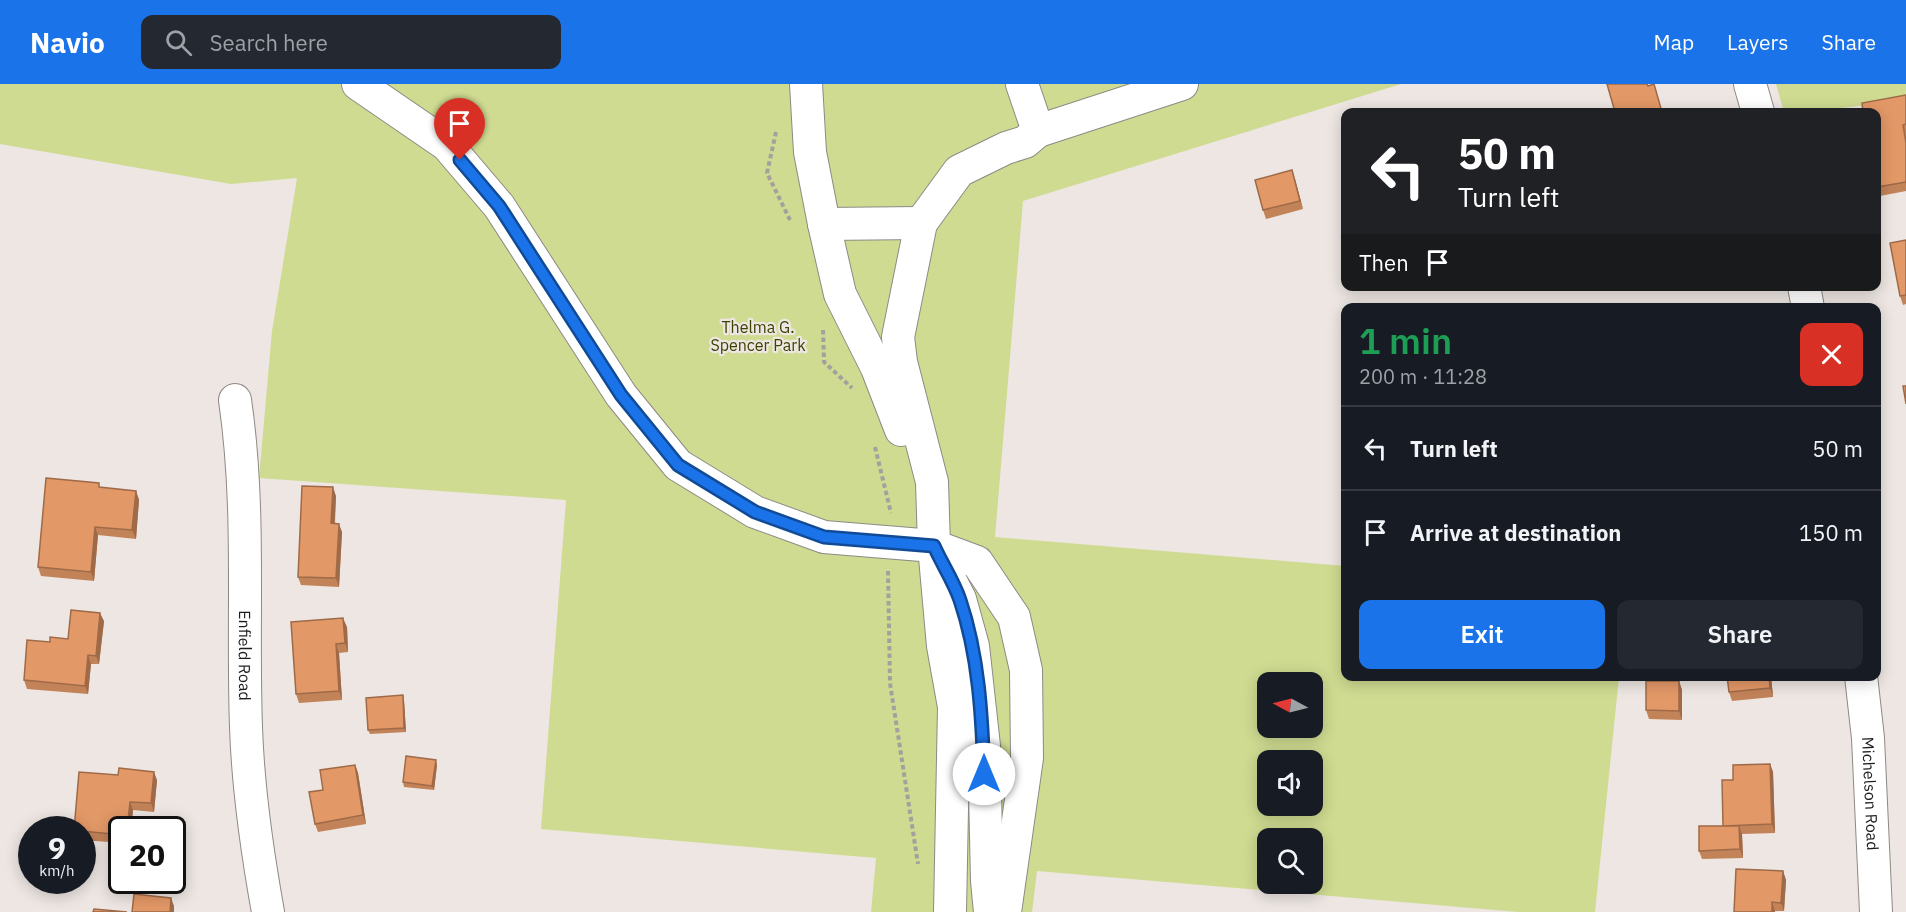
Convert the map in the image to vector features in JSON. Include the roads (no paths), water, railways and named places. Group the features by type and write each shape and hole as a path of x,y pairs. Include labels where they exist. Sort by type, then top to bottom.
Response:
{"street":[{"path":"358,84 447,145 499,206 621,395 678,465 755,512 824,537 934,546 976,562 1014,617 1026,669 1027,758 994,908"},
{"path":"806,84 810,152 809,227 877,368 903,434 919,502 934,546 960,598 973,646 984,746 994,908"},
{"path":"1022,84 1038,131"},
{"path":"994,908 950,908 954,707 943,646 934,546 932,482 901,362 898,337 921,224 959,171 1006,148 1025,142 1038,131 1182,84"},
{"path":"1750,84 1757,108"},
{"path":"809,227 921,224"},
{"name":"Enfield Road","path":"235,400 245,498 246,715 249,773 257,848 268,912"},
{"path":"973,646 1019,637"},
{"name":"Michelson Road","path":"1862,681 1868,738 1876,912"}],"park label":[{"name":"Thelma G. Spencer Park","path":"758,336"}]}
